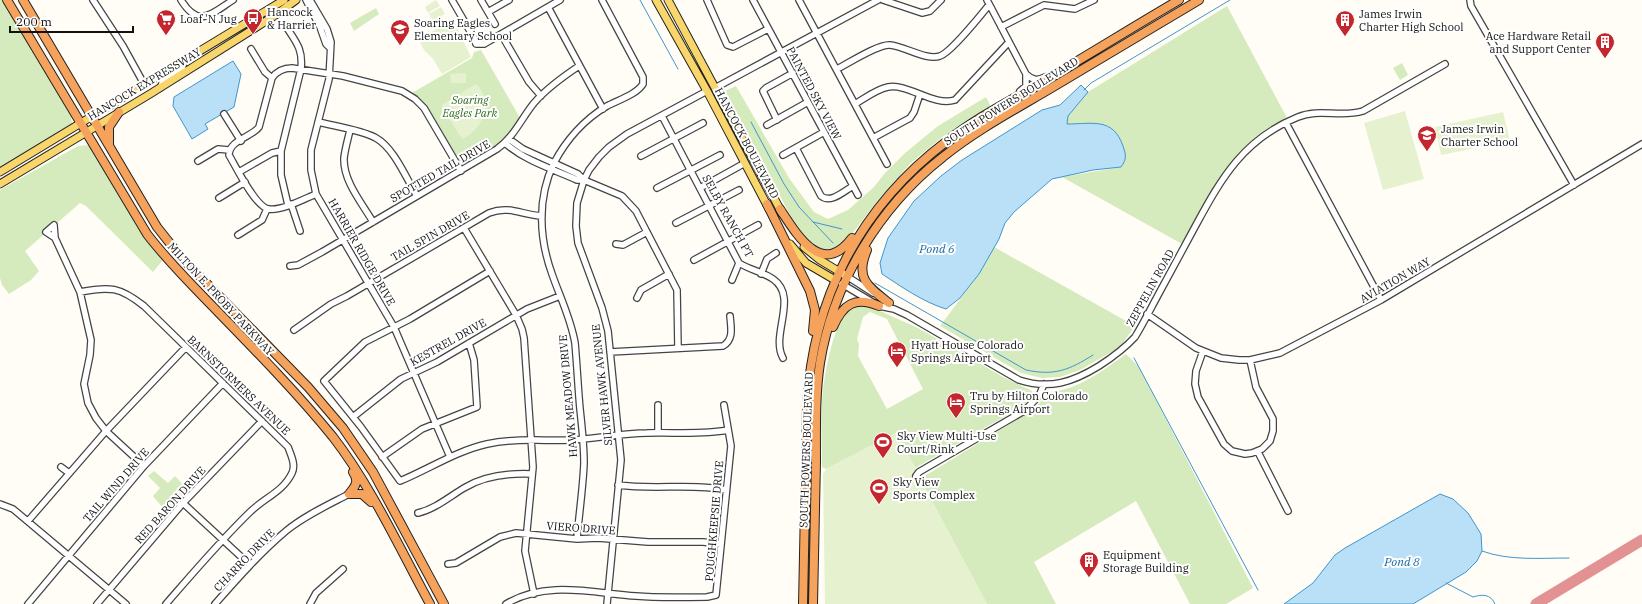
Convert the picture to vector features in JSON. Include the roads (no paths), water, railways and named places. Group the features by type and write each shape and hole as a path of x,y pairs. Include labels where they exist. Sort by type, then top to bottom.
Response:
{"highway":[{"name":"MILTON E. PROBY PARKWAY","path":"7,0 147,234 171,264 241,336 324,426 350,460 382,515 430,604"},
{"name":"MILTON E. PROBY PARKWAY","path":"22,0 157,227 180,256 308,387 343,428 360,451 388,497 444,604"},
{"name":"SOUTH POWERS BOULEVARD","path":"803,604 807,406 809,379 820,321 839,271 859,234 896,187 910,172 947,140 1179,0"},
{"name":"SOUTH POWERS BOULEVARD","path":"813,604 817,402 820,364 828,331 844,285 867,241 888,212 918,178 943,156 964,141 1199,0"},
{"path":"110,148 109,127 119,112"},
{"path":"780,208 799,236 812,249 823,254 834,254 846,246 872,212 896,187"},
{"path":"767,204 810,291 814,304 815,318 809,379"},
{"path":"888,212 870,242 862,266 862,274 867,284 891,306"},
{"path":"820,364 832,328 844,309 854,302 860,301 879,306"},
{"path":"324,426 326,433 355,475 356,485 349,494"},
{"path":"349,494 358,493 366,496 376,511 382,515"}],"main road":[{"name":"HANCOCK EXPRESSWAY","path":"0,172 284,0"},
{"name":"HANCOCK EXPRESSWAY","path":"0,184 160,88 274,16 296,0"},
{"name":"HANCOCK BOULEVARD","path":"656,0 707,91 782,232 806,263 835,280"},
{"path":"663,0 686,35"},
{"name":"HANCOCK BOULEVARD","path":"668,0 792,231 803,246 820,260 848,277"},
{"path":"676,35 684,39 708,83 715,88"},
{"path":"707,91 715,88"},
{"path":"707,91 715,94 738,136 744,142"}],"street":[{"path":"93,0 123,46 144,84"},
{"path":"181,0 188,11 197,18 209,15 233,0"},
{"name":"HARRIER RIDGE DRIVE","path":"306,0 320,27 326,44 330,48"},
{"name":"HARRIER RIDGE DRIVE","path":"310,0 327,29 331,42 330,74 313,144 311,162 316,194 394,327 450,457"},
{"path":"452,0 476,44 484,44 560,0"},
{"path":"481,0 495,24"},
{"path":"488,12 509,0"},
{"name":"HAWK MEADOW DRIVE","path":"577,538 584,469 583,439 574,338 569,317 544,251 542,216 545,189 553,166 573,135 589,119 603,109 645,85 643,77 602,0"},
{"path":"706,0 727,45 736,46 768,29"},
{"name":"PAINTED SKY VIEW","path":"753,0 858,195"},
{"path":"800,0 887,164"},
{"path":"715,88 878,0"},
{"path":"883,0 922,13 930,10 941,0"},
{"path":"1001,27 1044,5 1075,9 1094,0"},
{"path":"1465,0 1471,3 1574,185"},
{"path":"837,69 884,45 893,46 931,57 940,57 951,48 988,3 1026,74 1027,83 1024,89 989,114"},
{"path":"548,7 603,109"},
{"path":"287,28 301,51 301,69 281,151 282,181 289,205 300,230"},
{"path":"501,34 529,82 541,96"},
{"path":"855,104 888,87 897,87 941,101 955,100 1009,42"},
{"path":"251,49 265,72 272,78"},
{"path":"160,88 163,81 182,69 184,60"},
{"path":"1026,74 1033,79 1041,79 1076,62"},
{"name":"ZEPPELIN ROAD","path":"848,277 891,306 1011,376 1026,382 1044,384 1061,383 1076,379 1116,355 1135,337 1225,174 1249,148 1267,134 1298,117 1314,113 1351,114 1363,111 1445,64"},
{"name":"SPOTTED TAIL DRIVE","path":"290,266 298,265 343,240 461,171 507,141 533,104 579,66"},
{"path":"198,161 218,149 229,150 259,127 272,78 277,72 284,68 301,69 330,74 396,89 410,95 424,108 461,171"},
{"path":"777,120 763,91 793,73"},
{"name":"SILVER HAWK AVENUE","path":"607,604 621,466 605,316 583,260 577,235 576,211 584,180 599,157 609,147 620,138 707,91"},
{"path":"873,138 910,118 914,112 920,94"},
{"path":"767,125 808,102"},
{"path":"224,114 241,141"},
{"name":"SELBY RANCH PT","path":"662,116 740,263 774,280 782,289 785,302 778,340 779,352 783,358"},
{"path":"318,122 371,136 384,145 393,156 417,196"},
{"path":"641,156 703,123"},
{"path":"1286,123 1381,300"},
{"path":"350,130 344,157 346,173 373,222"},
{"path":"783,155 824,132"},
{"path":"507,141 553,166 578,174 584,180 622,196 636,211 677,290 678,348"},
{"name":"AVIATION WAY","path":"1147,314 1203,351 1221,358 1250,360 1271,356 1286,351 1381,300 1642,144"},
{"path":"796,148 821,196 830,199 853,186"},
{"path":"229,150 229,155 258,204 267,209 274,209 289,205 316,194"},
{"path":"239,172 272,153 281,151"},
{"path":"657,188 720,155"},
{"path":"700,188 745,163"},
{"path":"219,198 245,182"},
{"path":"676,223 739,190"},
{"path":"238,235 262,220 267,209"},
{"name":"TAIL SPIN DRIVE","path":"294,330 334,302 369,284 489,213 502,209 514,210 529,215 542,216"},
{"path":"694,260 758,225"},
{"path":"464,228 516,315 524,338 532,440 532,474 525,556 534,594"},
{"path":"616,244 623,245 647,232"},
{"path":"55,238 80,292 91,340 90,355 84,384 88,403 96,418 106,431 144,466"},
{"path":"761,274 767,259 776,253"},
{"path":"732,280 740,263"},
{"path":"490,272 394,327 376,335 359,346 324,381 353,417 400,481 450,457 473,448 504,441 583,439 658,433 713,433 728,430"},
{"path":"637,298 641,290 669,274"},
{"name":"ZEPPELIN ROAD","path":"835,280 879,306 891,306"},
{"name":"BARNSTORMERS AVENUE","path":"80,292 97,289 111,289 129,294 144,306 288,447 293,461 293,472 286,484 274,495 257,505 223,539 166,604"},
{"name":"KESTREL DRIVE","path":"353,417 397,381 413,372 431,365 527,309 560,296"},
{"path":"610,352 723,346 728,343 731,337 730,316"},
{"path":"382,457 417,432 436,422 477,407 474,360 469,343"},
{"path":"28,521 106,431 186,347"},
{"path":"1203,351 1196,371 1196,391 1221,440 1228,448 1245,454 1258,452 1262,449 1270,441 1274,426 1270,414 1256,387 1250,360"},
{"name":"TAIL WIND DRIVE","path":"28,604 144,466 223,383"},
{"path":"916,476 919,472 1024,411 1039,396 1044,384"},
{"name":"POUGHKEEPSIE DRIVE","path":"506,604 514,599 560,589 637,596 707,597 716,595 730,446 724,404"},
{"path":"658,405 658,433"},
{"name":"RED BARON DRIVE","path":"97,604 183,503 262,421"},
{"path":"1258,452 1288,511"},
{"path":"61,467 70,473"},
{"path":"418,513 426,511 480,480 509,474 532,474"},
{"path":"618,485 637,487 708,487 726,490"},
{"name":"CHARRO DRIVE","path":"215,604 250,565 287,530 322,508 349,494"},
{"path":"183,503 250,565"},
{"path":"0,504 13,509 126,604"},
{"name":"VIERO DRIVE","path":"448,564 456,563 505,535 526,534 648,542 703,542 721,544"},
{"path":"310,604 316,593 342,569"}],"water":[{"path":"233,61 241,74 234,107 205,124 208,129 192,139 173,106 174,97"},
{"name":"Pond 6","path":"1081,85 1088,92 1068,116 1067,124 1101,124 1114,130 1119,137 1125,152 1125,159 1121,167 1093,170 1052,179 1014,212 1005,223 999,239 979,274 960,298 946,309 921,298 882,274 880,263 888,238 914,201 941,176 962,160 1042,110 1060,105"},
{"name":"Pond 8","path":"1440,494 1453,499 1468,513 1481,534 1482,551 1477,561 1466,572 1413,604 1284,604 1313,583 1335,555"}],"waterway":[{"path":"640,0 678,69"},
{"path":"1084,90 1091,83 1230,0"},
{"path":"751,122 784,184 799,207 833,243"},
{"path":"813,222 842,229"},
{"path":"875,283 1026,370 1036,372 1054,372 1076,365 1093,355"},
{"path":"1134,358 1258,590"},
{"path":"1482,551 1514,558 1569,558"},
{"path":"1446,583 1473,597 1480,595 1489,597 1495,604"}],"place":[{"name":"Hancock & Harrier","path":"253,35"},
{"name":"Loaf 'N Jug","path":"166,36"},
{"name":"James Irwin Charter High School","path":"1345,37"},
{"name":"Soaring Eagles Elementary School","path":"400,46"},
{"name":"Ace Hardware Retail and Support Center","path":"1605,59"},
{"name":"James Irwin Charter School","path":"1427,152"},
{"name":"Hyatt House Colorado Springs Airport","path":"897,368"},
{"name":"Tru by Hilton Colorado Springs Airport","path":"956,419"},
{"name":"Sky View Multi-Use Court/Rink","path":"883,459"},
{"name":"Sky View Sports Complex","path":"879,505"},
{"name":"Equipment Storage Building","path":"1089,578"}],"park label":[{"name":"Soaring Eagles Park","path":"470,106"}]}
